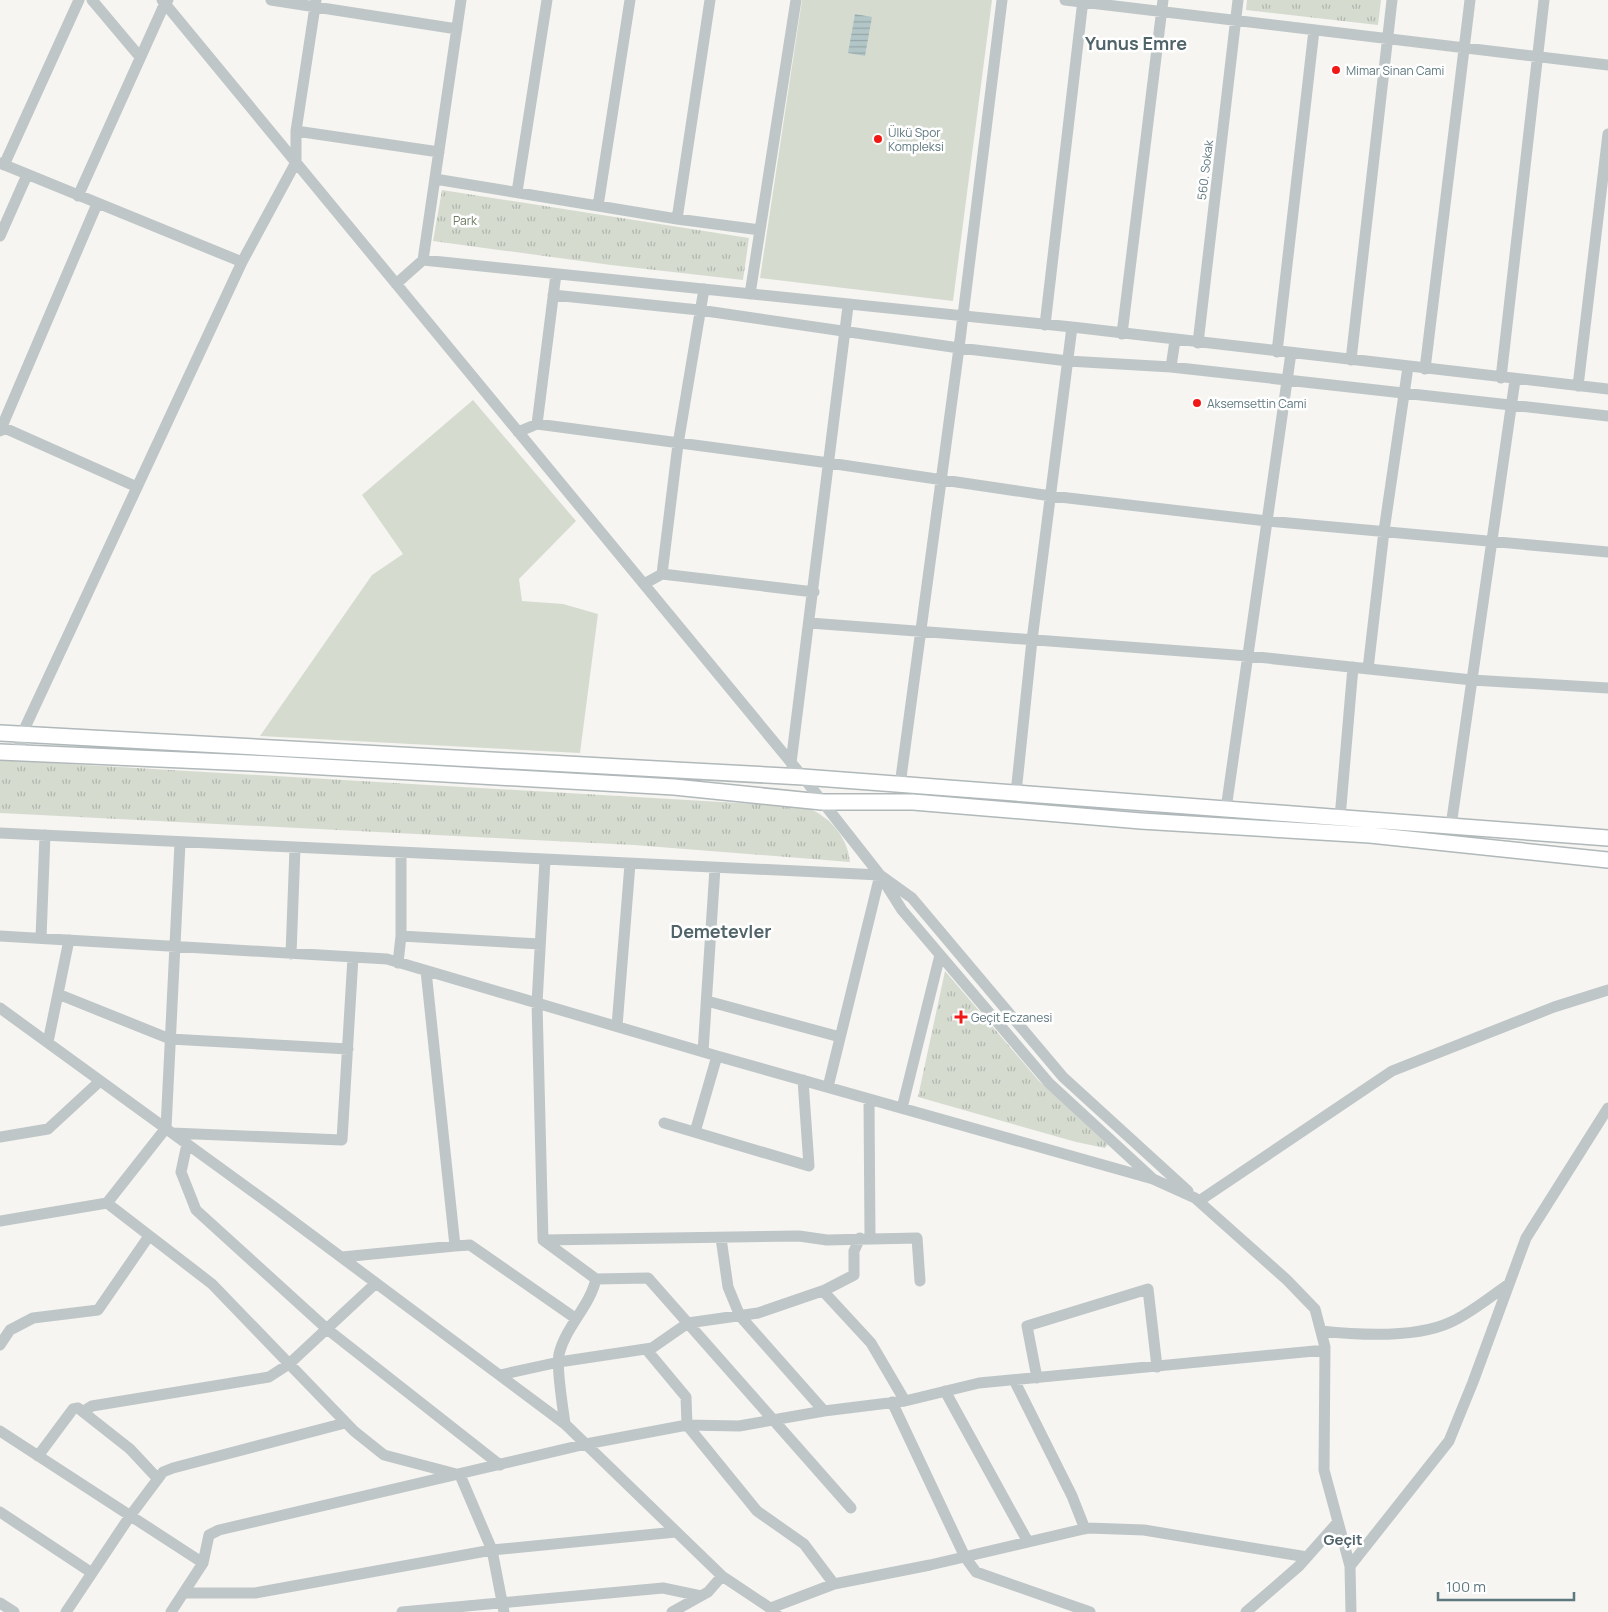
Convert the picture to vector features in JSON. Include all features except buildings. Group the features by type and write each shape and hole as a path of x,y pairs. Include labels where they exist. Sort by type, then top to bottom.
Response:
{"main road":[{"path":"0,734 803,777 1340,818 1608,836"},
{"path":"0,752 271,764 664,787 822,802 913,802 1141,821 1370,835 1608,860"}],"street":[{"path":"79,0 2,164 242,262"},
{"path":"92,0 140,57"},
{"path":"272,0 315,3 457,29"},
{"path":"396,284 424,260 461,0"},
{"path":"517,192 547,0"},
{"path":"598,206 630,0"},
{"path":"677,218 710,0"},
{"path":"750,294 796,0"},
{"path":"900,785 942,481 1002,0"},
{"path":"1065,0 1162,6 1236,20 1608,64"},
{"name":"560. Sokak","path":"1198,343 1238,0"},
{"path":"1351,360 1392,0"},
{"path":"1425,369 1470,0"},
{"path":"1501,378 1544,0"},
{"path":"78,196 165,1 803,777 880,875 902,910 1049,1083 1153,1179"},
{"path":"1045,325 1083,1"},
{"path":"19,752 22,734 242,262 296,162 296,131 315,3"},
{"path":"1122,334 1162,6"},
{"path":"1277,352 1314,30"},
{"path":"296,131 439,152"},
{"path":"1578,386 1608,134"},
{"path":"0,236 27,174"},
{"path":"435,179 760,230"},
{"path":"97,204 1,428 137,487"},
{"path":"424,260 848,306 1072,327 1515,380 1608,389"},
{"path":"537,424 556,274"},
{"path":"662,574 678,444 699,310 704,290"},
{"path":"553,295 699,310 959,348 1068,361 1171,367 1608,416"},
{"path":"791,763 814,592 848,306"},
{"path":"1016,793 1032,640 1072,327"},
{"path":"1171,367 1175,340"},
{"path":"1226,809 1291,353"},
{"path":"1368,669 1384,531 1408,367"},
{"path":"1451,826 1515,380"},
{"path":"518,432 537,424 829,463 1051,496 1267,521 1608,552"},
{"path":"644,584 662,574 814,592"},
{"path":"810,623 1248,656 1472,680 1608,688"},
{"path":"1340,818 1353,667"},
{"path":"0,832 180,843 880,875 912,898 1063,1077 1287,1280 1315,1309 1325,1350 1324,1470 1350,1566 1351,1612"},
{"path":"42,938 46,835"},
{"path":"0,1221 107,1203 169,1131 170,1039 180,843"},
{"path":"291,954 295,848"},
{"path":"398,963 401,936 401,853"},
{"path":"543,1240 537,1002 545,860"},
{"path":"617,1026 630,864"},
{"path":"703,1052 715,868"},
{"path":"828,1087 880,875"},
{"path":"0,936 175,948 387,959 703,1052 1153,1179 1197,1200"},
{"path":"401,936 540,944"},
{"path":"48,1042 69,940"},
{"path":"902,1108 940,955"},
{"path":"169,1131 342,1140 353,957"},
{"path":"426,971 455,1246"},
{"path":"1197,1200 1392,1071 1562,1004 1608,990"},
{"path":"58,994 170,1039 348,1049"},
{"path":"706,1001 840,1037"},
{"path":"0,1008 342,1257 565,1424 722,1576 774,1610 834,1584 965,1557 1085,1529 1144,1530 1307,1558"},
{"path":"695,1132 718,1056"},
{"path":"0,1137 48,1129 100,1080"},
{"path":"664,1123 809,1166 804,1080"},
{"path":"500,1375 559,1362 652,1348 688,1323 758,1313 823,1291 854,1276 854,1251 865,1238 869,1099"},
{"path":"1350,1566 1449,1441 1474,1382 1526,1238 1608,1108"},
{"path":"187,1144 181,1172 196,1210 326,1329 500,1465"},
{"path":"107,1203 212,1284 345,1423 384,1455 460,1475"},
{"path":"0,1344 10,1330 33,1318 98,1310 149,1236"},
{"path":"543,1240 799,1236 827,1240 918,1238 920,1281"},
{"path":"721,1238 728,1287 740,1316 824,1411"},
{"path":"543,1240 596,1279 648,1278 851,1508"},
{"path":"342,1257 470,1245 575,1318"},
{"path":"565,1424 559,1356 575,1318 593,1294 596,1279"},
{"path":"84,1411 92,1406 269,1378 289,1364 376,1283"},
{"path":"1321,1332 1356,1334 1410,1332 1451,1323 1509,1284"},
{"path":"1037,1378 1027,1326 1148,1289 1157,1367"},
{"path":"823,1291 871,1343 905,1401"},
{"path":"646,1349 686,1397 686,1425 756,1510 804,1544 834,1584"},
{"path":"171,1612 203,1563 206,1541 209,1535 219,1530 586,1444 686,1425 739,1426 824,1411 905,1401 979,1384 1325,1350"},
{"path":"1014,1380 1072,1496 1085,1529"},
{"path":"946,1391 1028,1542"},
{"path":"892,1402 965,1557 976,1572 1090,1612"},
{"path":"38,1456 73,1409 78,1408 130,1449 158,1479"},
{"path":"66,1612 130,1516 163,1472 345,1423"},
{"path":"0,1431 203,1563"},
{"path":"460,1475 492,1550 503,1607"},
{"path":"0,1512 92,1573"},
{"path":"1246,1612 1307,1558 1338,1522"},
{"path":"184,1593 255,1593 492,1550 676,1532"},
{"path":"672,1612 701,1596 722,1576"},
{"path":"402,1612 503,1607 663,1588 701,1596"},
{"path":"0,1603 14,1612"}],"green space":[{"name":"Ülkü Spor Kompleksi","path":"802,0 992,0 953,301 760,278"},
{"path":"1247,0 1381,0 1378,25 1246,10"},
{"name":"Park","path":"442,190 749,238 743,280 611,265 433,241"},
{"path":"473,400 576,521 519,579 522,601 563,604 598,614 580,753 260,736 372,575 403,554 362,495"},
{"path":"0,760 807,807 823,816 836,828 845,844 850,862 634,845 0,813"},
{"path":"945,971 1039,1081 1109,1143 1105,1148 1076,1142 918,1097"}],"shaded area":[{"path":"855,14 872,17 865,56 848,53"}],"place":[{"name":"Mimar Sinan Cami","path":"1336,70"},
{"name":"Ülkü Spor Kompleksi","path":"878,139"},
{"name":"Aksemsettin Cami","path":"1197,403"},
{"name":"Geçit Eczanesi","path":"961,1017"}],"district":[{"name":"Yunus Emre","path":"1136,43"},
{"name":"Demetevler","path":"721,931"},
{"name":"Geçit","path":"1343,1539"}]}
